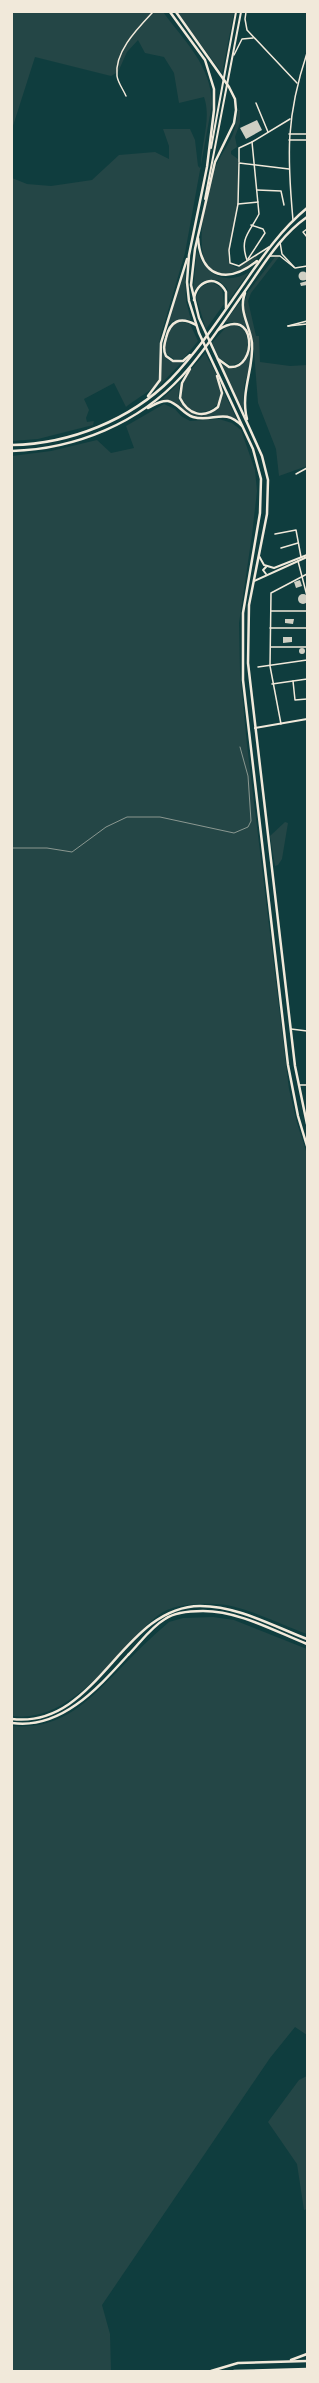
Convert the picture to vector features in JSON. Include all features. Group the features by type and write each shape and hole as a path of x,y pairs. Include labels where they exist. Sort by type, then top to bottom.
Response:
{"main road":[{"path":"170,12 201,53 213,81 214,110 207,167"},
{"path":"176,12 225,82 236,105 234,123 215,162 198,233 191,275 194,306 212,349 262,456 268,480 267,514 250,605 248,651 249,681 298,1085 307,1124"},
{"path":"142,402 160,380 161,343 189,255 236,12"},
{"path":"203,213 241,12"},
{"path":"12,445 43,443 69,437 112,421 142,402 171,379 194,353 269,247 292,220 307,208"},
{"path":"214,366 222,393 221,400 212,411 197,414 183,405 180,390 182,383 195,361 280,241 307,217"},
{"path":"198,233 203,262 216,273 230,276 238,274 259,260"},
{"path":"189,255 188,292 196,326 244,428 258,466 262,492 243,613 243,680 288,1065 298,1116 307,1146"},
{"path":"194,306 198,287 203,282 211,281 219,283 225,289 226,308"},
{"path":"247,287 243,297 242,309 252,342 251,363 244,395 245,413 249,427"},
{"path":"194,353 182,360 173,361 166,356 164,346 168,328 173,322 184,320 196,326"},
{"path":"216,332 227,325 236,323 244,328 249,341 246,358 239,366 227,366 216,357"},
{"path":"144,410 166,392 195,361"},
{"path":"12,451 47,448 70,443 94,435 162,401 170,402 193,417 222,416 233,419 244,428"},
{"path":"259,556 267,567 277,568 307,556"},
{"path":"254,581 307,556"},
{"path":"267,567 263,570 268,574"},
{"path":"255,728 307,719"},
{"path":"12,1720 39,1718 63,1709 76,1699 112,1665 144,1630 164,1615 178,1609 199,1606 239,1612 307,1639"},
{"path":"12,1723 35,1723 65,1712 100,1684 151,1630 174,1615 203,1611 242,1617 307,1644"},
{"path":"287,2361 307,2354"},
{"path":"210,2371 238,2363 307,2361"},
{"path":"281,2369 287,2371"},
{"path":"234,2371 307,2369"}],"street":[{"path":"126,96 117,76 118,61 130,40 153,12"},
{"path":"246,12 245,25 253,38 297,83"},
{"path":"233,56 242,39 253,38"},
{"path":"292,220 289,169 290,119 297,83 307,53"},
{"path":"256,103 268,132"},
{"path":"269,247 239,266 235,266 230,263 228,258 238,204 240,148 290,119"},
{"path":"289,134 307,134"},
{"path":"289,140 307,140"},
{"path":"247,260 244,252 244,242 251,225 259,214 252,142"},
{"path":"239,163 289,169"},
{"path":"257,190 281,191 284,205"},
{"path":"238,204 259,202"},
{"path":"247,260 265,234 263,229 251,225"},
{"path":"307,229 303,232 307,237"},
{"path":"280,241 282,254 294,267"},
{"path":"268,257 273,255 280,256 294,267 307,266"},
{"path":"307,321 288,326 307,324"},
{"path":"296,474 307,468"},
{"path":"275,534 296,530 302,557"},
{"path":"281,548 299,542"},
{"path":"298,561 307,596"},
{"path":"281,724 272,684 270,666 272,592 307,574"},
{"path":"271,611 307,611"},
{"path":"270,628 307,628"},
{"path":"270,647 307,647"},
{"path":"258,667 307,660"},
{"path":"272,684 307,679"},
{"path":"292,681 295,700 307,699"},
{"path":"307,770 307,776"},
{"path":"291,1029 307,1031"},
{"path":"298,1085 307,1085"},
{"path":"304,1114 307,1117"}],"path":[{"path":"12,848 47,848 72,852 117,821 139,816 185,822 234,833 244,829 248,827 251,821 248,776 240,747"}],"shaded area":[{"path":"12,12 163,12 188,44 202,66 211,90 212,104 201,164 207,114 204,97 179,103 174,73 164,57 145,53 138,40 127,52 118,72 111,76 35,57 12,129"},
{"path":"177,12 234,12 222,73"},
{"path":"238,110 240,110 240,123 235,137 237,147 231,151 231,154 238,159 238,203 228,257 230,264 237,268 259,254 251,264 240,270 232,273 216,272 207,264 202,251 204,215 215,169 233,134"},
{"path":"163,129 190,129 195,140 198,166 200,168 185,253 160,338 160,372 156,385 126,407 114,383 84,399 89,410 86,418 87,422 94,421 93,425 38,439 12,441 12,178 27,184 51,186 92,180 119,155 155,152 169,159 169,146"},
{"path":"197,250 200,259 205,266 210,272 217,276 232,278 249,272 229,300 227,288 218,280 203,281 193,291"},
{"path":"275,257 279,257 251,293 248,301 256,336 259,336 260,362 290,366 307,365 307,466 279,476 276,449 258,403 253,339 244,311 245,300 248,292"},
{"path":"185,269 186,301 191,320 177,320 172,322 167,328"},
{"path":"211,282 222,288 224,304 206,329 196,297 201,287"},
{"path":"240,302 248,334 238,324 225,322"},
{"path":"179,321 190,324 198,341 184,358 175,360 166,353 165,344 169,331"},
{"path":"235,324 245,331 247,336 247,347 244,358 241,362 230,365 219,358 212,343 228,325"},
{"path":"250,343 251,347 250,365 244,386 243,411 221,364 232,368 240,366 247,359 250,350"},
{"path":"162,350 165,356 172,362 182,362 159,386"},
{"path":"205,353 220,383 221,393 219,402 213,408 198,412 191,410 185,405 181,398 181,389 184,379"},
{"path":"180,382 178,397 182,405 189,411 204,414 211,412 217,407 221,400 223,390 237,420 224,415 203,417 192,416 170,401 160,401"},
{"path":"164,404 175,409 181,416 190,421 219,419 232,423 241,430 255,470 257,491 239,623 240,671 247,745 289,1089 297,1123 307,1154 307,1634 237,1607 197,1604 172,1608 162,1613 144,1628 80,1693 48,1712 30,1716 12,1716 12,456 51,451 97,440 111,453 134,448 126,426"},
{"path":"285,822 288,823 282,859 278,865 275,866 270,836"},
{"path":"213,1617 234,1620 307,1649 307,2035 295,2027 270,2058 102,2305 110,2334 111,2371 12,2371 12,1726 44,1724 70,1713 93,1695 169,1622 183,1618"},
{"path":"307,2076 307,2209 304,2210 297,2164 268,2122 299,2080"}],"building":[{"path":"257,120 262,130 246,139 240,128"},
{"path":"301,272 305,272 307,276 305,280 301,280 299,278 299,274"},
{"path":"307,281 307,285 301,286 300,283"},
{"path":"300,580 302,586 296,588 294,582"},
{"path":"303,594 308,599 303,604 298,599"},
{"path":"285,619 294,619 293,624 285,623"},
{"path":"283,637 292,637 292,642 283,643"},
{"path":"302,648 305,651 302,654 299,651"}]}
